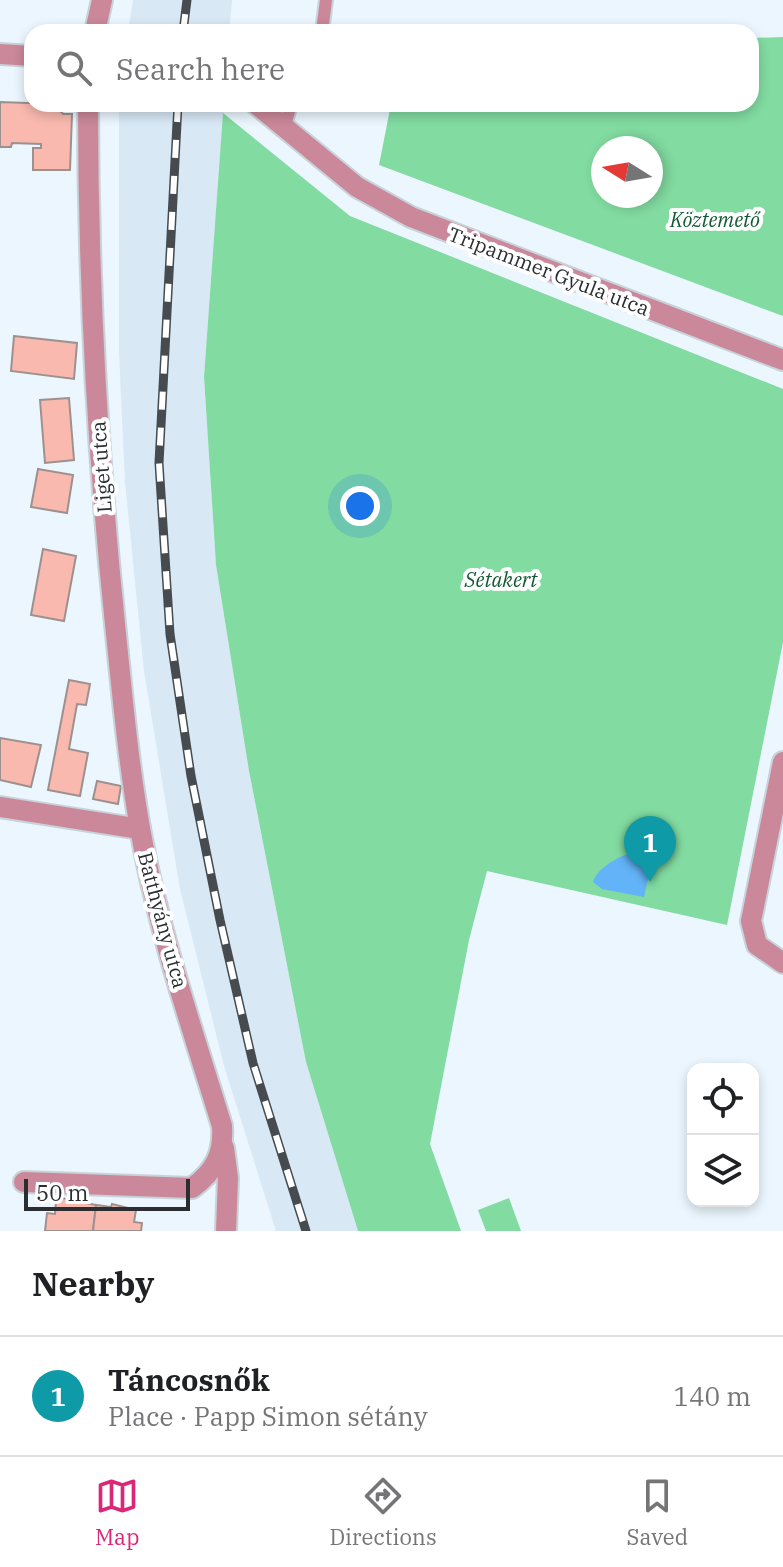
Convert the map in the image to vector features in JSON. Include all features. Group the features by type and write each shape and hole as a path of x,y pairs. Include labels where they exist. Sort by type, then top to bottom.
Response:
{"street":[{"path":"97,24 102,0"},
{"path":"0,54 24,56"},
{"name":"Liget utca","path":"88,112 88,217 105,534 140,829"},
{"name":"Tripammer Gyula utca","path":"267,112 357,187 411,217 783,360"},
{"path":"783,762 751,921 757,945 783,963"},
{"name":"Batthyány utca","path":"0,807 140,829 164,936 222,1126 228,1178 226,1231"},
{"path":"24,1182 192,1188 215,1166 224,1148"}],"lane":[{"path":"323,24 326,0"},
{"path":"285,126 289,112"}],"shaded area":[{"path":"133,0 232,0 230,24 129,24"},
{"path":"119,112 223,112 204,377 216,565 249,771 306,1062 358,1231 276,1231 224,1066 180,889 144,671 125,482 119,352"}],"green space":[{"name":"Köztemető","path":"783,37 783,316 379,165 389,112 759,112 759,38"},
{"name":"Sétakert","path":"223,113 350,216 783,389 783,642 727,925 487,871 469,940 430,1144 461,1231 358,1231 306,1062 249,771 216,565 204,377"},
{"path":"509,1198 521,1231 486,1231 478,1210"}],"water":[{"path":"643,850 649,854 651,866 644,897 602,889 593,882 601,870 614,860"}],"building":[{"path":"0,102 24,103 24,112 72,114 70,170 33,170 33,148 41,148 41,144 12,143 11,147 0,147"},
{"path":"14,336 77,343 74,379 11,371"},
{"path":"69,398 74,460 45,463 40,400"},
{"path":"38,469 73,475 67,513 31,507"},
{"path":"43,549 76,556 64,621 31,615"},
{"path":"69,680 90,684 86,705 77,704 69,749 88,753 80,796 48,790"},
{"path":"0,738 41,745 31,787 0,780"},
{"path":"97,781 121,786 118,804 93,799"},
{"path":"62,1198 96,1205 93,1231 45,1231 47,1213 55,1214 56,1201"},
{"path":"112,1204 136,1210 134,1222 142,1223 141,1231 93,1231 96,1205 111,1207"}],"railway":[{"path":"184,24 187,0"},
{"path":"178,112 159,463 170,634 191,776 220,920 253,1063 306,1231"}],"place":[{"name":"Táncosnők","path":"650,882"}]}
